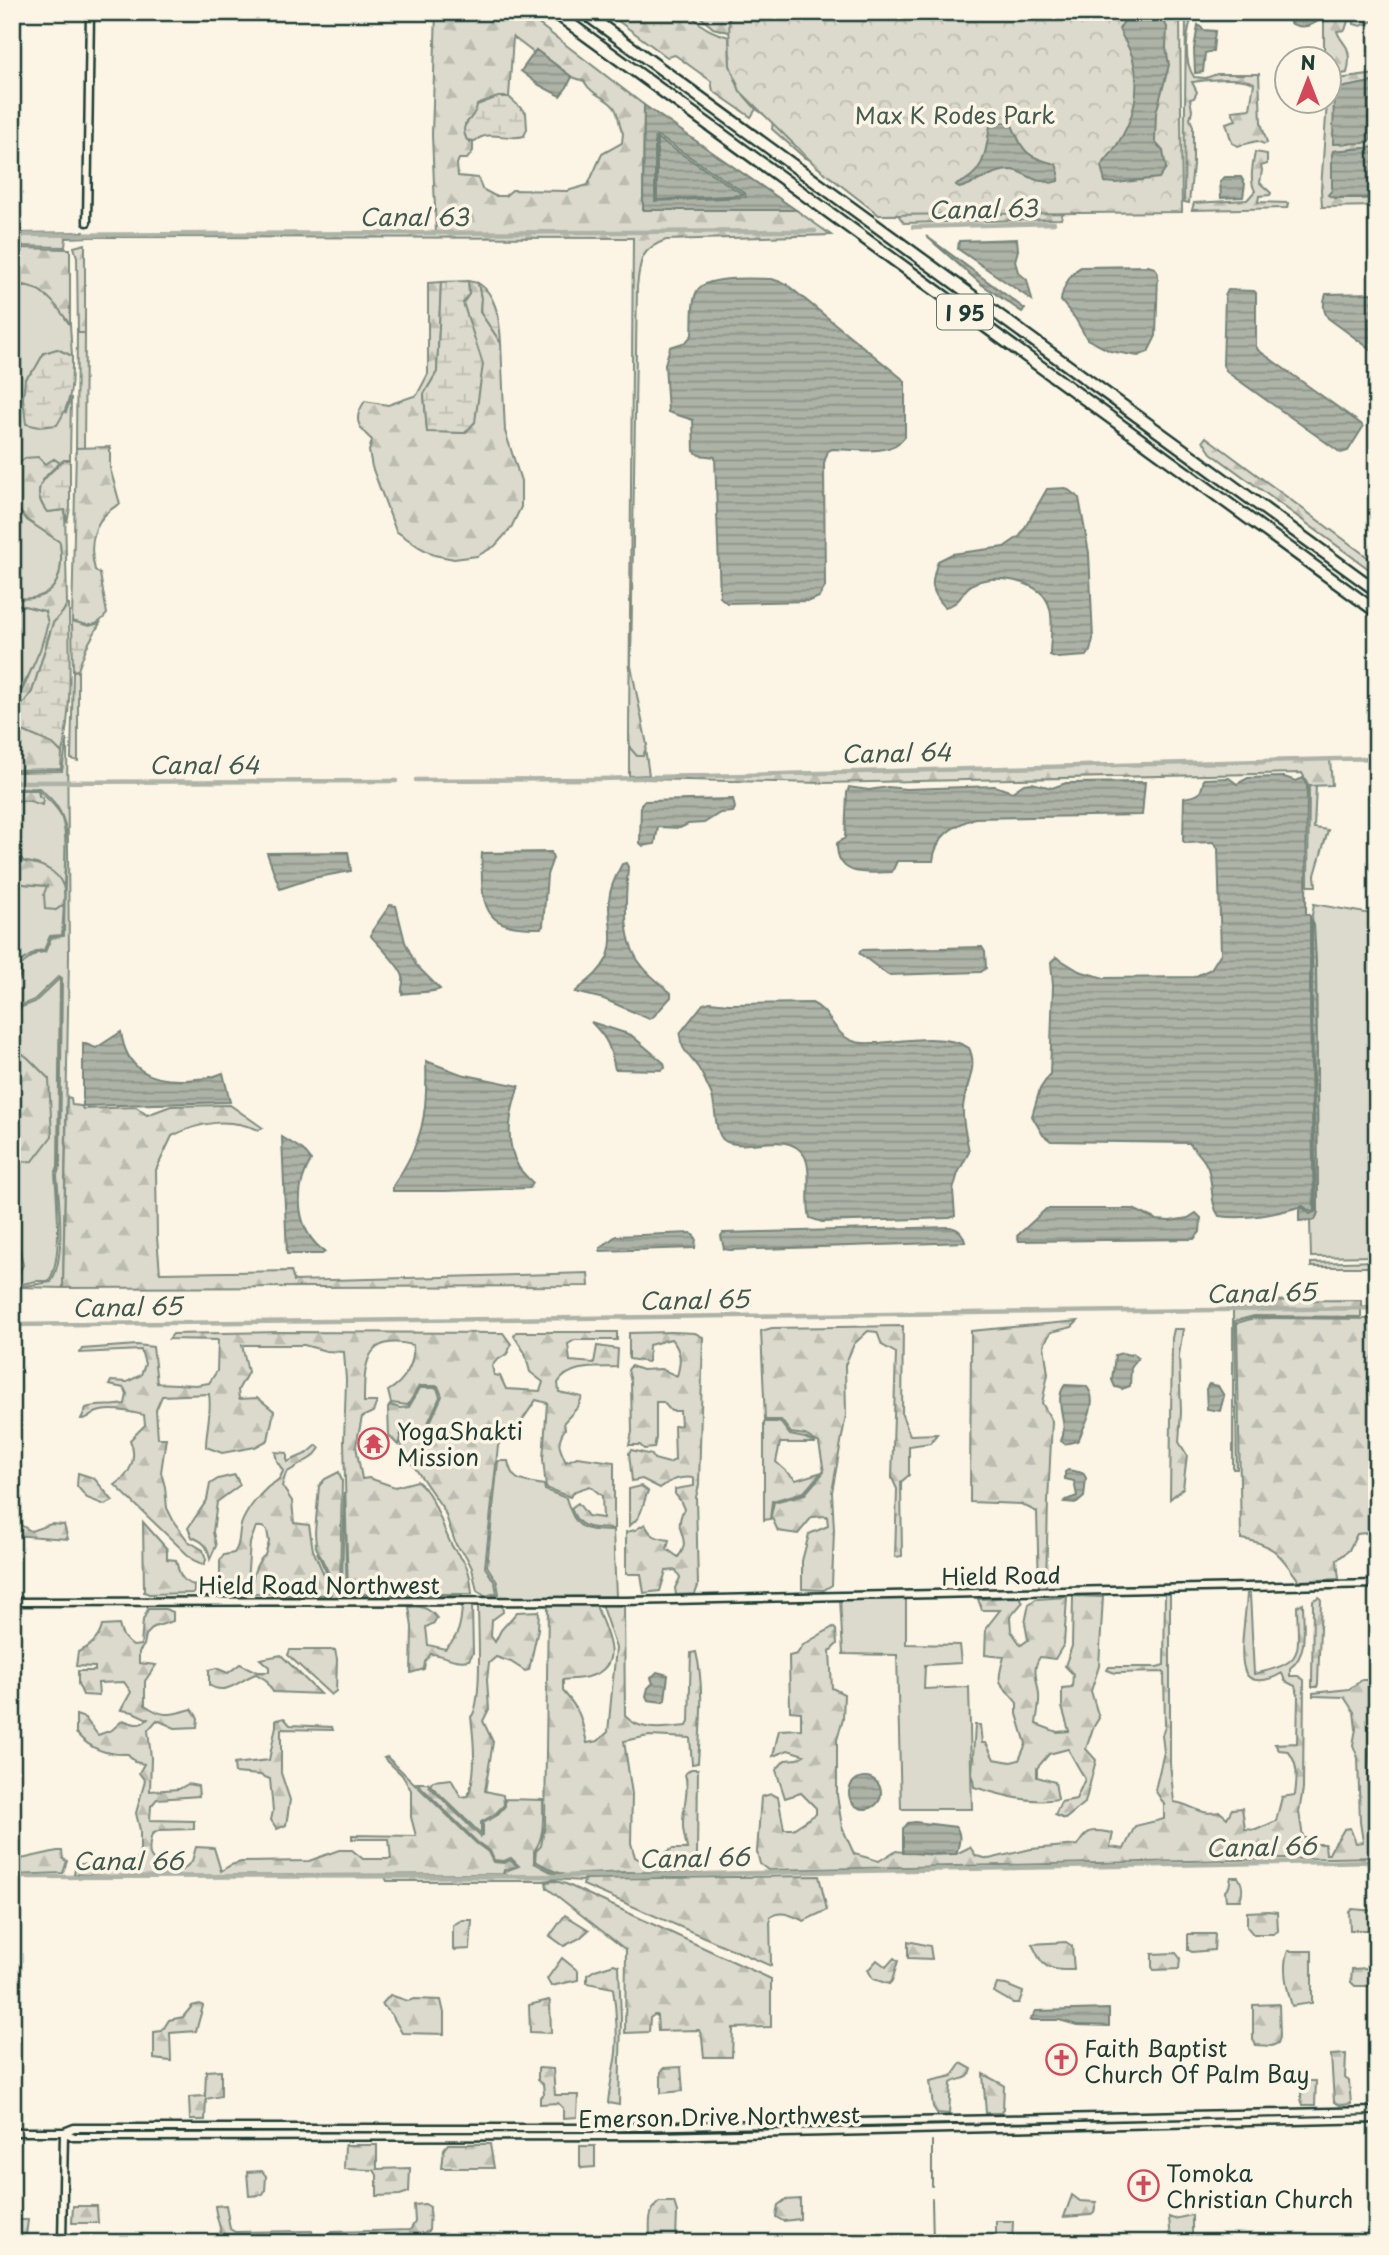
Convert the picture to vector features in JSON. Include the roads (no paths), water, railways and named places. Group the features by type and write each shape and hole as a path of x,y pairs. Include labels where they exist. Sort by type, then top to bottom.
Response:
{"highway":[{"name":"I 95","path":"554,12 1377,612"},
{"name":"I 95","path":"583,12 1377,591"}],"street":[{"path":"86,222 90,12"},
{"name":"Hield Road","path":"625,1601 1377,1584"},
{"name":"Hield Road Northwest","path":"12,1602 625,1601"},
{"name":"Emerson Drive Northwest","path":"12,2132 64,2132 74,2128 607,2127 1377,2111"},
{"name":"Emerson Drive Northwest","path":"64,2132 74,2137 645,2136 1377,2119"},
{"path":"62,2243 64,2132"}],"waterway":[{"name":"Canal 63","path":"913,227 1054,223"},
{"name":"Canal 63","path":"12,235 815,231"},
{"name":"Canal 64","path":"416,780 600,779 1377,758"},
{"name":"Canal 64","path":"12,782 396,781"},
{"name":"Canal 65","path":"12,1325 1377,1308"},
{"name":"Canal 66","path":"12,1877 597,1876 1377,1861"},
{"path":"932,2141 932,2186"},
{"path":"932,2199 933,2243"}],"place":[{"name":"YogaShakti Mission","path":"374,1443"},
{"name":"Faith Baptist Church Of Palm Bay","path":"1061,2060"},
{"name":"Tomoka Christian Church","path":"1143,2185"}],"park label":[{"name":"Max K Rodes Park","path":"955,114"}]}
